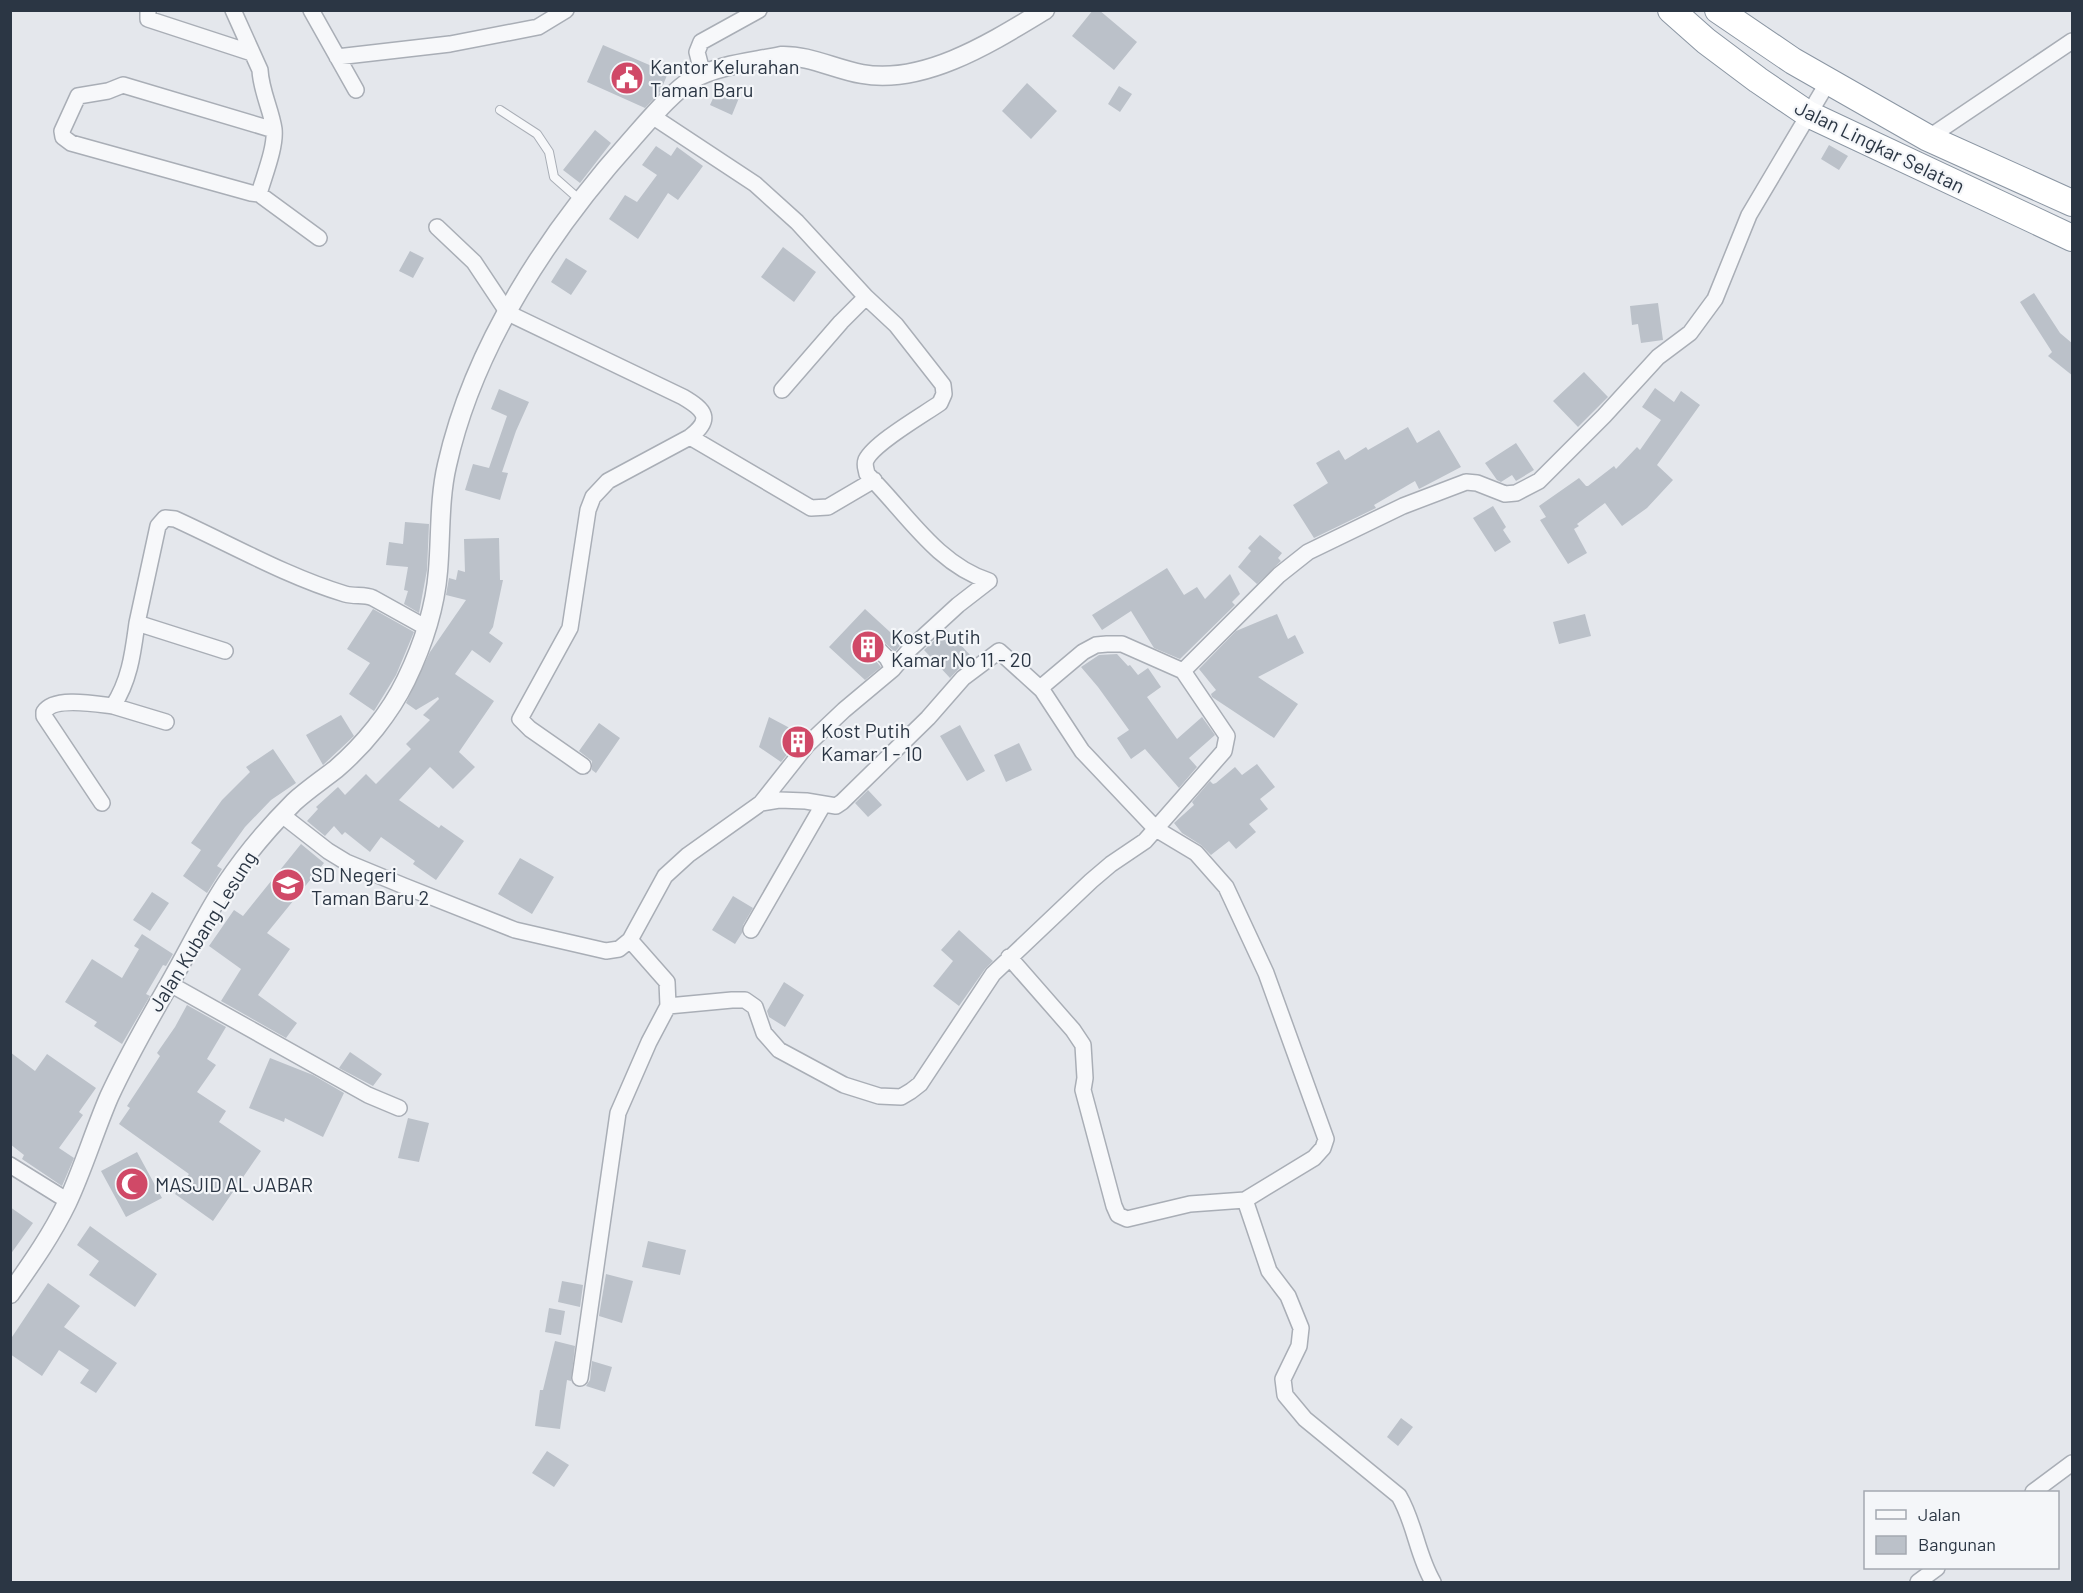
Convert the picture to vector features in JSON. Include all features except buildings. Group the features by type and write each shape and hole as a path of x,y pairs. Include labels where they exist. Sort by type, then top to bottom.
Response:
{"highway":[{"name":"Jalan Lingkar Selatan","path":"1671,10 1706,41 1808,114 2073,238"},
{"name":"Jalan Lingkar Selatan","path":"1718,10 1828,82 1928,138 2073,203"}],"street":[{"path":"148,10 148,19 252,53"},
{"path":"233,10 260,70 274,130 259,194"},
{"path":"311,10 356,90"},
{"path":"337,57 450,44 538,27 566,10"},
{"path":"703,75 697,52 701,42 759,10"},
{"name":"Jalan Kubang Lesung","path":"10,1294 40,1251 68,1201 120,1074 144,1025 170,984 226,883 254,846 282,815 361,745 395,699 420,648 427,628 437,580 446,469 457,428 473,386 511,305 541,256 594,182 652,116 690,81 703,75 781,56 794,56 864,74 900,76 951,60 1045,10"},
{"path":"1928,138 2073,41"},
{"path":"1183,671 1279,575 1308,552 1403,506 1466,482 1477,483 1505,494 1516,493 1539,481 1604,416 1658,357 1690,333 1704,315 1715,299 1749,215 1828,82"},
{"path":"274,130 123,85 108,91 78,96 62,131 63,137 71,143 259,194 319,238"},
{"path":"282,815 328,851 346,861 478,917 515,930 606,951 619,949 630,940 665,876 688,855 761,803 807,745 893,669 910,649 988,581 978,577 936,549 867,474 865,465 867,457 889,438 940,403 944,394 943,385 896,325 866,297 797,222 754,184 652,116"},
{"path":"437,227 474,262 508,313 697,405 704,416 701,429 690,437 608,481 593,497 588,510 570,628 520,718 525,725 583,766"},
{"path":"782,390 866,297"},
{"path":"690,437 811,508 828,507 874,480"},
{"path":"113,706 125,684 158,526 169,518 254,558 346,595 366,595 427,628"},
{"path":"138,623 225,651"},
{"path":"872,643 887,658 893,669"},
{"path":"668,1006 745,1000 756,1007 764,1032 779,1050 844,1085 879,1096 901,1097 920,1084 993,974 1091,881 1145,841 1224,751 1227,743 1224,730 1183,671 1122,644 1096,645 1083,652 1045,684 1042,690"},
{"path":"761,803 779,800 806,801 836,806 928,718 963,678 999,651 1042,690 1082,751 1156,829 1196,853 1226,887 1266,973 1326,1139 1323,1148 1314,1158 1245,1200 1190,1204 1127,1219 1118,1215 1083,1090 1085,1078 1083,1045 1073,1030 1009,957"},
{"path":"102,803 44,716 44,712 53,704 113,706 166,722"},
{"path":"751,930 823,805"},
{"path":"580,1378 618,1113 649,1042 668,1006 667,982 630,940"},
{"path":"170,984 368,1095 399,1108"},
{"path":"10,1165 68,1201"},
{"path":"1245,1200 1269,1271 1288,1296 1301,1328 1299,1346 1283,1379 1285,1395 1305,1419 1399,1496 1408,1512 1424,1566 1432,1582"},
{"path":"2034,1491 2073,1463"},
{"path":"1918,1582 1936,1569"}],"lane":[{"path":"500,110 537,134 549,152 554,177 581,201"}],"place":[{"name":"Kantor Kelurahan Taman Baru","path":"627,78"},
{"name":"Kost Putih Kamar No 11 - 20","path":"868,647"},
{"name":"Kost Putih Kamar 1 - 10","path":"798,742"},
{"name":"SD Negeri Taman Baru 2","path":"288,885"},
{"name":"MASJID AL JABAR","path":"132,1184"}]}
